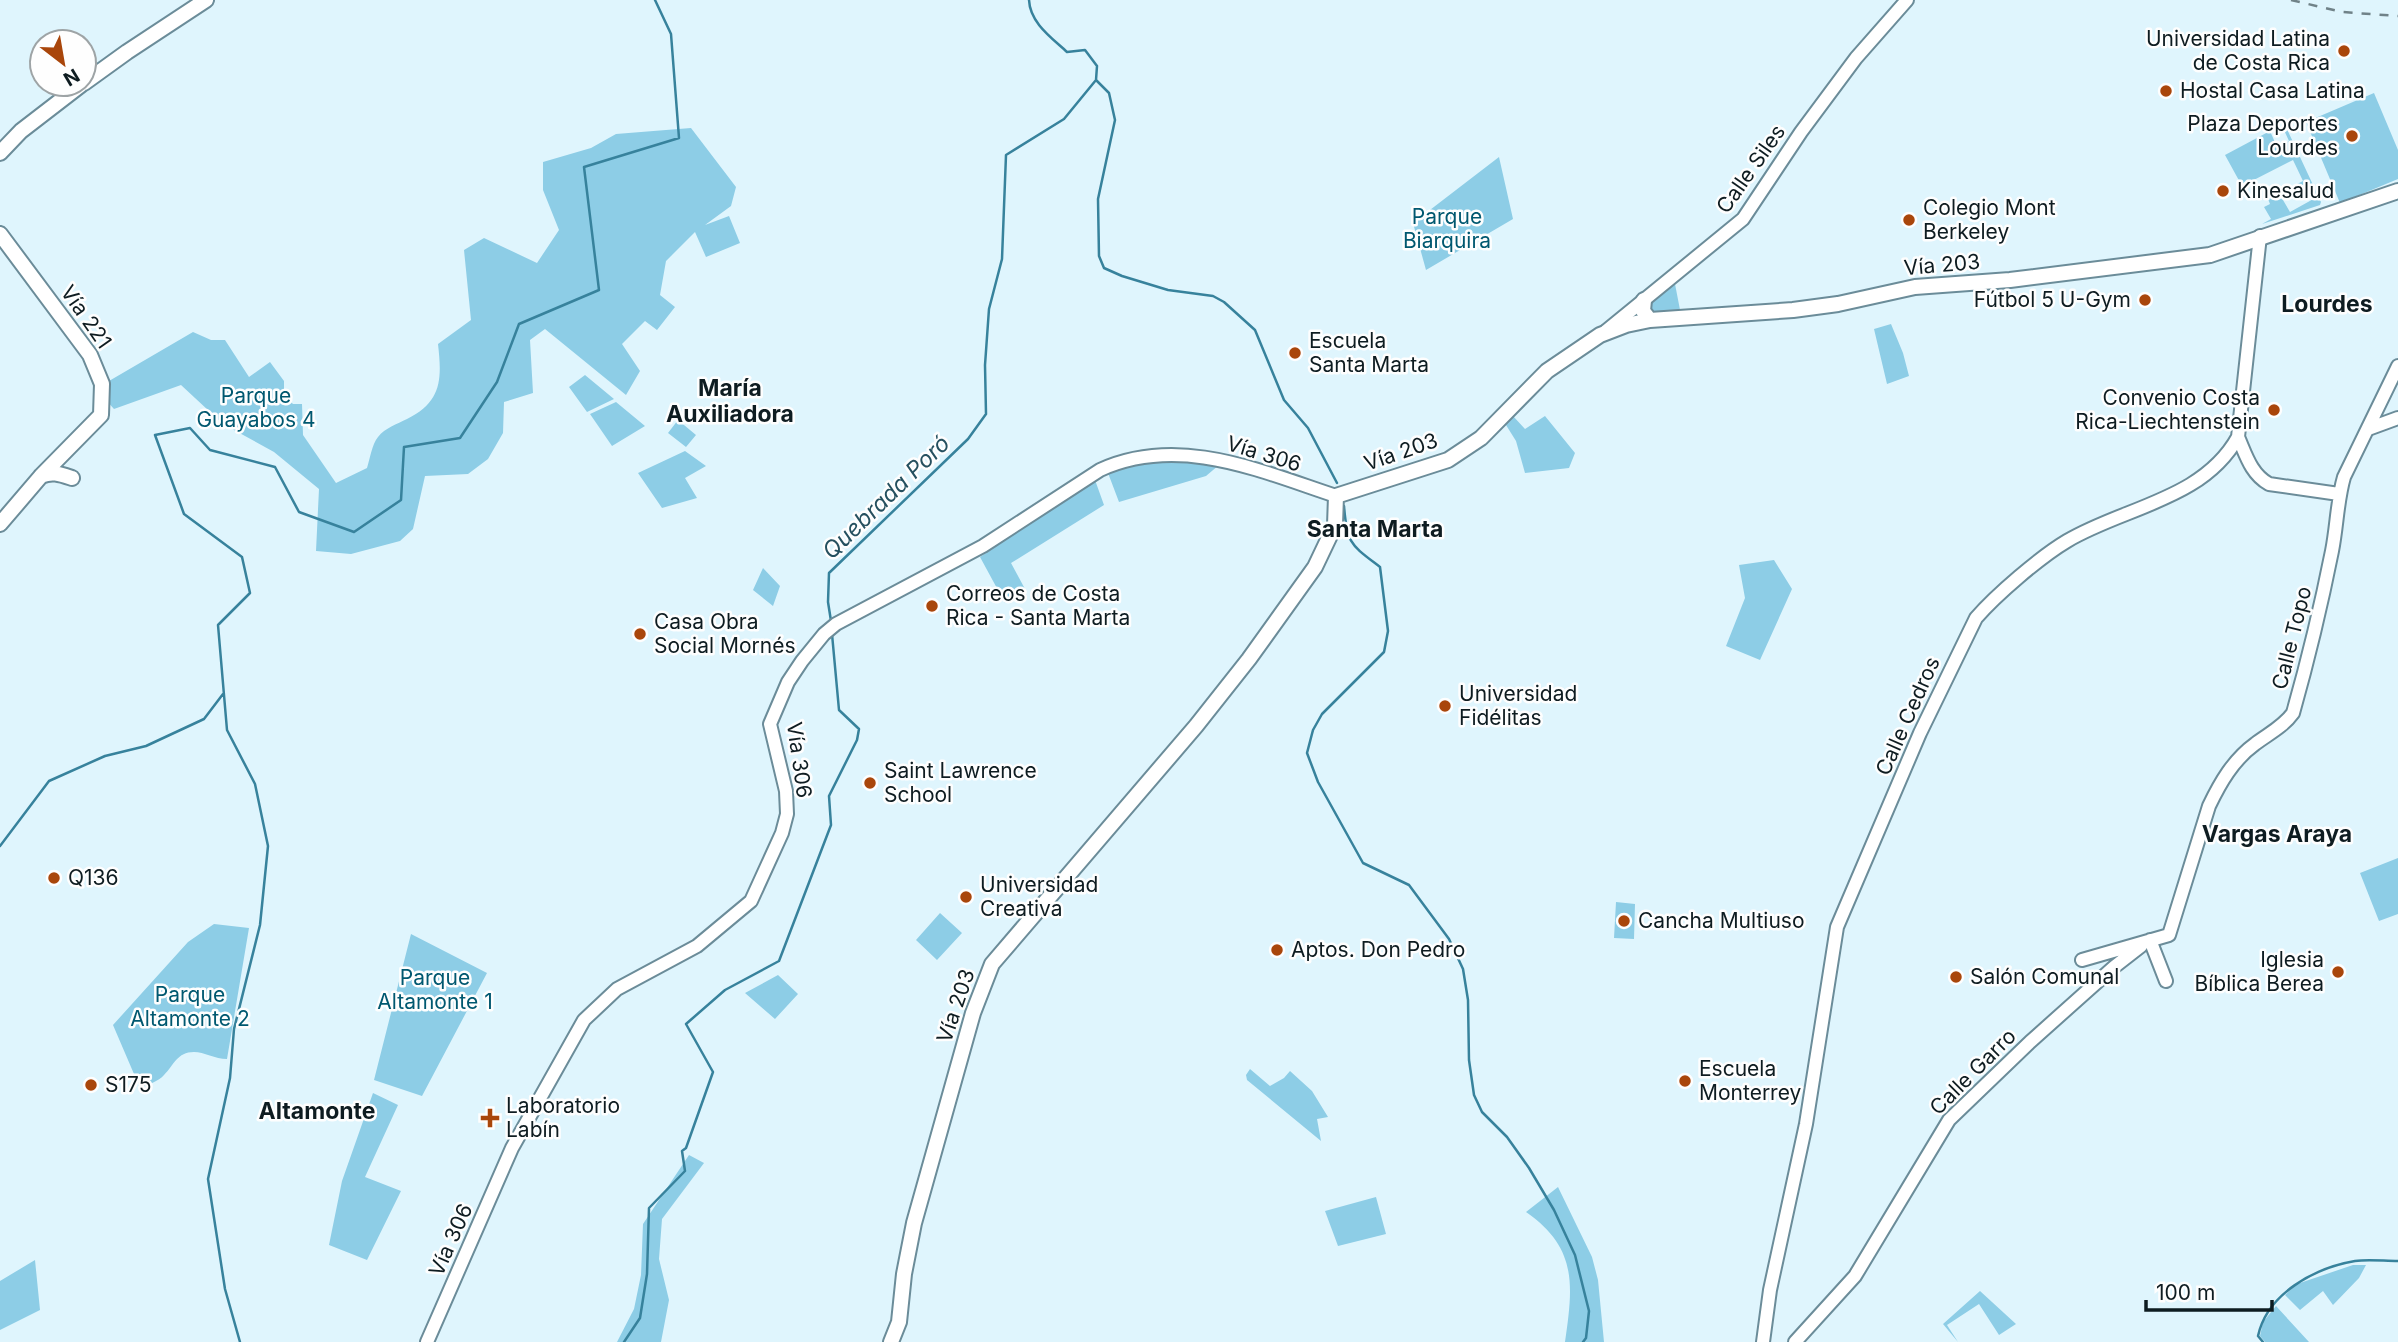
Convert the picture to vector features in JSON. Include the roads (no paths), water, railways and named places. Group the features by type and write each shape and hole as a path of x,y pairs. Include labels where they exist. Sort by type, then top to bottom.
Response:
{"main road":[{"path":"98,72 206,0"},
{"path":"0,153 21,131 64,98"},
{"name":"Vía 203","path":"891,1342 899,1322 904,1274 914,1223 973,1013 992,964 1196,726 1256,650 1315,567 1324,550 1335,525 1336,496 1448,460 1467,449 1481,438 1538,377 1600,335 1626,325 1650,320 1793,310 1838,304 1915,287 2010,280 2210,255 2398,191"},
{"name":"Vía 221","path":"0,233 90,355 102,384 101,415 41,476 0,524"},
{"path":"1644,300 1643,311 1650,320"},
{"path":"41,476 58,473 72,478"}],"street":[{"name":"Calle Siles","path":"1600,335 1743,219 1808,122 1856,58 1907,0"},
{"path":"2260,236 2238,436 2248,462 2269,484 2339,494"},
{"name":"Calle Topo","path":"2169,935 2209,806 2218,788 2231,767 2252,746 2287,721 2293,713 2317,625 2344,477 2398,366"},
{"path":"2368,429 2398,418"},
{"name":"Calle Cedros","path":"1763,1342 1770,1290 1806,1124 1837,927 1869,848 1955,658 1983,611 2052,552 2077,536 2199,480 2230,451 2238,436"},
{"name":"Vía 306","path":"427,1342 512,1148 584,1020 617,989 697,946 751,901 782,834 787,814 786,791 770,724 788,681 824,634 836,624 983,546 1100,470 1119,461 1155,454 1192,455 1224,460 1336,496"},
{"name":"Calle Garro","path":"1796,1342 1855,1276 1949,1120 2114,967 2150,940 2169,935"},
{"path":"2082,960 2150,940 2166,981"}],"waterway":[{"path":"240,1342 225,1289 208,1179 230,1078 234,1029 260,925 268,846 255,784 227,730 218,625 250,593 242,557 184,514 155,435 190,428 210,450 275,467 299,512 354,532 401,500 404,447 460,438 497,382 519,324 599,290 584,167 679,138 671,34 655,0"},
{"path":"1029,0 1033,16 1038,23 1067,52 1085,50 1097,66 1096,80"},
{"path":"1096,80 1109,93 1115,120 1098,199 1099,256 1104,268 1168,290 1213,296 1224,302 1255,330 1284,400 1308,428 1337,483"},
{"name":"Quebrada Poró","path":"831,621 828,602 829,573 968,439 986,414 985,365 989,309 1002,259 1006,155 1064,119 1096,80"},
{"path":"1344,506 1352,542 1380,567 1388,631 1384,652 1322,714 1313,730 1307,753 1318,782 1363,863 1409,885 1449,939 1463,969 1468,1000 1469,1060 1474,1095 1482,1112 1507,1137 1529,1168 1554,1210 1575,1255 1589,1311 1586,1338 1583,1342"},
{"name":"Quebrada Poró","path":"624,1342 640,1318 647,1274 649,1208 685,1171 682,1151 686,1148 713,1072 686,1024 725,990 779,961 831,825 829,796 857,740 859,729 839,710 832,634"},
{"path":"0,846 49,781 105,756 146,746 204,719 223,694"},
{"path":"2263,1342 2258,1336 2263,1321 2271,1308 2294,1285 2324,1270 2355,1261 2398,1261"}],"railway":[{"path":"2291,0 2342,12 2398,16"}],"place":[{"name":"Universidad Latina de Costa Rica","path":"2344,51"},
{"name":"Hostal Casa Latina","path":"2166,91"},
{"name":"Plaza Deportes Lourdes","path":"2352,136"},
{"name":"Kinesalud","path":"2223,191"},
{"name":"Colegio Mont Berkeley","path":"1909,220"},
{"name":"Fútbol 5 U-Gym","path":"2145,300"},
{"name":"Escuela Santa Marta","path":"1295,353"},
{"name":"Convenio Costa Rica-Liechtenstein","path":"2274,410"},
{"name":"Correos de Costa Rica - Santa Marta","path":"932,606"},
{"name":"Casa Obra Social Mornés","path":"640,634"},
{"name":"Universidad Fidélitas","path":"1445,706"},
{"name":"Saint Lawrence School","path":"870,783"},
{"name":"Q136","path":"54,878"},
{"name":"Universidad Creativa","path":"966,897"},
{"name":"Cancha Multiuso","path":"1624,921"},
{"name":"Aptos. Don Pedro","path":"1277,950"},
{"name":"Iglesia Bíblica Berea","path":"2338,972"},
{"name":"Salón Comunal","path":"1956,977"},
{"name":"Escuela Monterrey","path":"1685,1081"},
{"name":"S175","path":"91,1085"},
{"name":"Laboratorio Labín","path":"490,1118"}],"district":[{"name":"Lourdes","path":"2327,304"},
{"name":"María Auxiliadora","path":"730,401"},
{"name":"Santa Marta","path":"1375,529"},
{"name":"Vargas Araya","path":"2277,834"},
{"name":"Altamonte","path":"317,1111"}],"park label":[{"name":"Parque Biarquira","path":"1447,229"},
{"name":"Parque Guayabos 4","path":"256,408"},
{"name":"Parque Altamonte 1","path":"435,990"},
{"name":"Parque Altamonte 2","path":"190,1007"}]}
